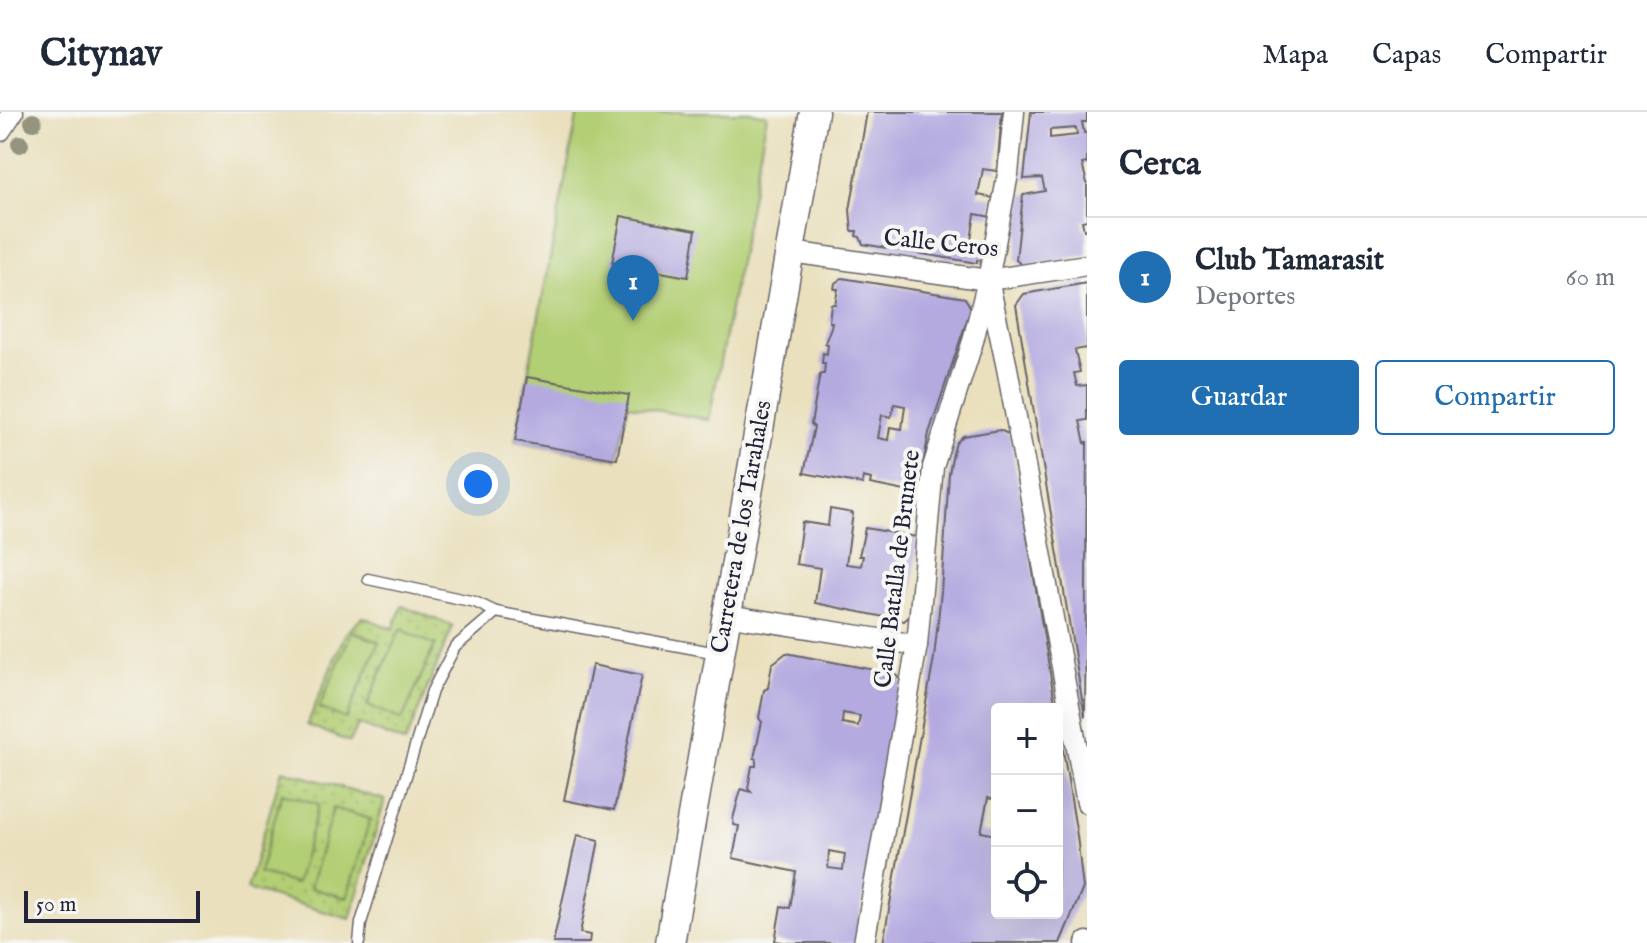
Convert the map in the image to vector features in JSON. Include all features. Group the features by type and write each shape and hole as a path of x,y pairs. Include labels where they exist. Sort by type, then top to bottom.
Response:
{"street":[{"path":"0,131 13,112"},
{"name":"Carretera de los Tarahales","path":"670,943 814,112"},
{"name":"Calle Batalla de Brunete","path":"864,943 917,645 933,467 973,341 988,280 1008,174 1014,112"},
{"name":"Calle Ceros","path":"791,252 988,280 1087,265"},
{"path":"988,280 1087,803"},
{"path":"726,615 917,645"}],"lane":[{"path":"368,579 475,602 496,612 719,653"},
{"path":"359,943 361,923 432,691 455,647 496,612"}],"green space":[{"path":"578,112 752,112 767,115 709,420 628,405 617,459 515,441"},
{"path":"402,606 453,626 405,743 358,724 350,742 307,725 345,634 363,617 393,629"},
{"path":"400,629 435,645 402,720 367,705"},
{"path":"352,631 379,642 346,719 319,708"},
{"path":"282,770 385,800 350,919 247,889"},
{"path":"282,793 319,804 296,884 259,873"},
{"path":"333,808 370,819 347,898 310,888"}],"building":[{"path":"867,112 1002,112 997,171 983,169 978,195 994,198 992,217 975,214 971,240 989,243 983,261 977,260 977,263 863,244 856,236 857,231 852,231 850,210"},
{"path":"1031,112 1087,112 1087,122 1082,122 1084,133 1087,133 1087,163 1082,164 1087,183 1087,220 1082,221 1084,230 1087,229 1087,255 1023,266 1016,260 1023,195 1045,191 1042,178 1024,179","holes":["1076,128 1077,135 1050,138 1050,130"]},
{"path":"621,216 696,230 688,277 612,263"},
{"path":"842,278 965,298 971,308 929,433 921,475 913,473 910,492 870,484 871,479 863,477 862,484 804,473 814,427 811,424 820,374 824,374 823,353 827,354 828,344 825,343 832,322 829,322 831,304 835,304 838,289 834,289 835,283","holes":["894,404 905,406 902,429 890,427 888,440 878,438 882,415 891,417"]},
{"path":"1087,283 1087,348 1075,350 1080,372 1074,373 1077,386 1087,385 1087,420 1080,421 1087,442 1085,717 1016,305 1024,294"},
{"path":"527,377 629,395 617,459 515,441"},
{"path":"1000,430 1010,435 1055,703 991,703 991,799 988,798 981,832 991,834 991,919 1063,919 1063,750 1083,888 1060,943 883,943 934,658 949,474 956,443 963,436"},
{"path":"830,509 853,513 846,564 861,566 863,556 859,556 865,528 917,537 912,614 904,621 815,603 820,568 796,564 802,522 828,526"},
{"path":"786,653 895,674 902,681 855,943 775,941 781,906 790,908 796,872 733,858 739,826 734,825 733,819 741,789 751,792 748,788 752,766 756,766 754,758 762,722 759,718 772,664","holes":["843,713 860,716 858,726 842,723","829,851 845,854 843,870 828,868"]},
{"path":"592,665 642,675 614,810 564,800"},
{"path":"577,835 599,840 580,933 590,935 589,943 553,943"}],"place":[{"name":"Club Tamarasit","path":"633,321"}]}
